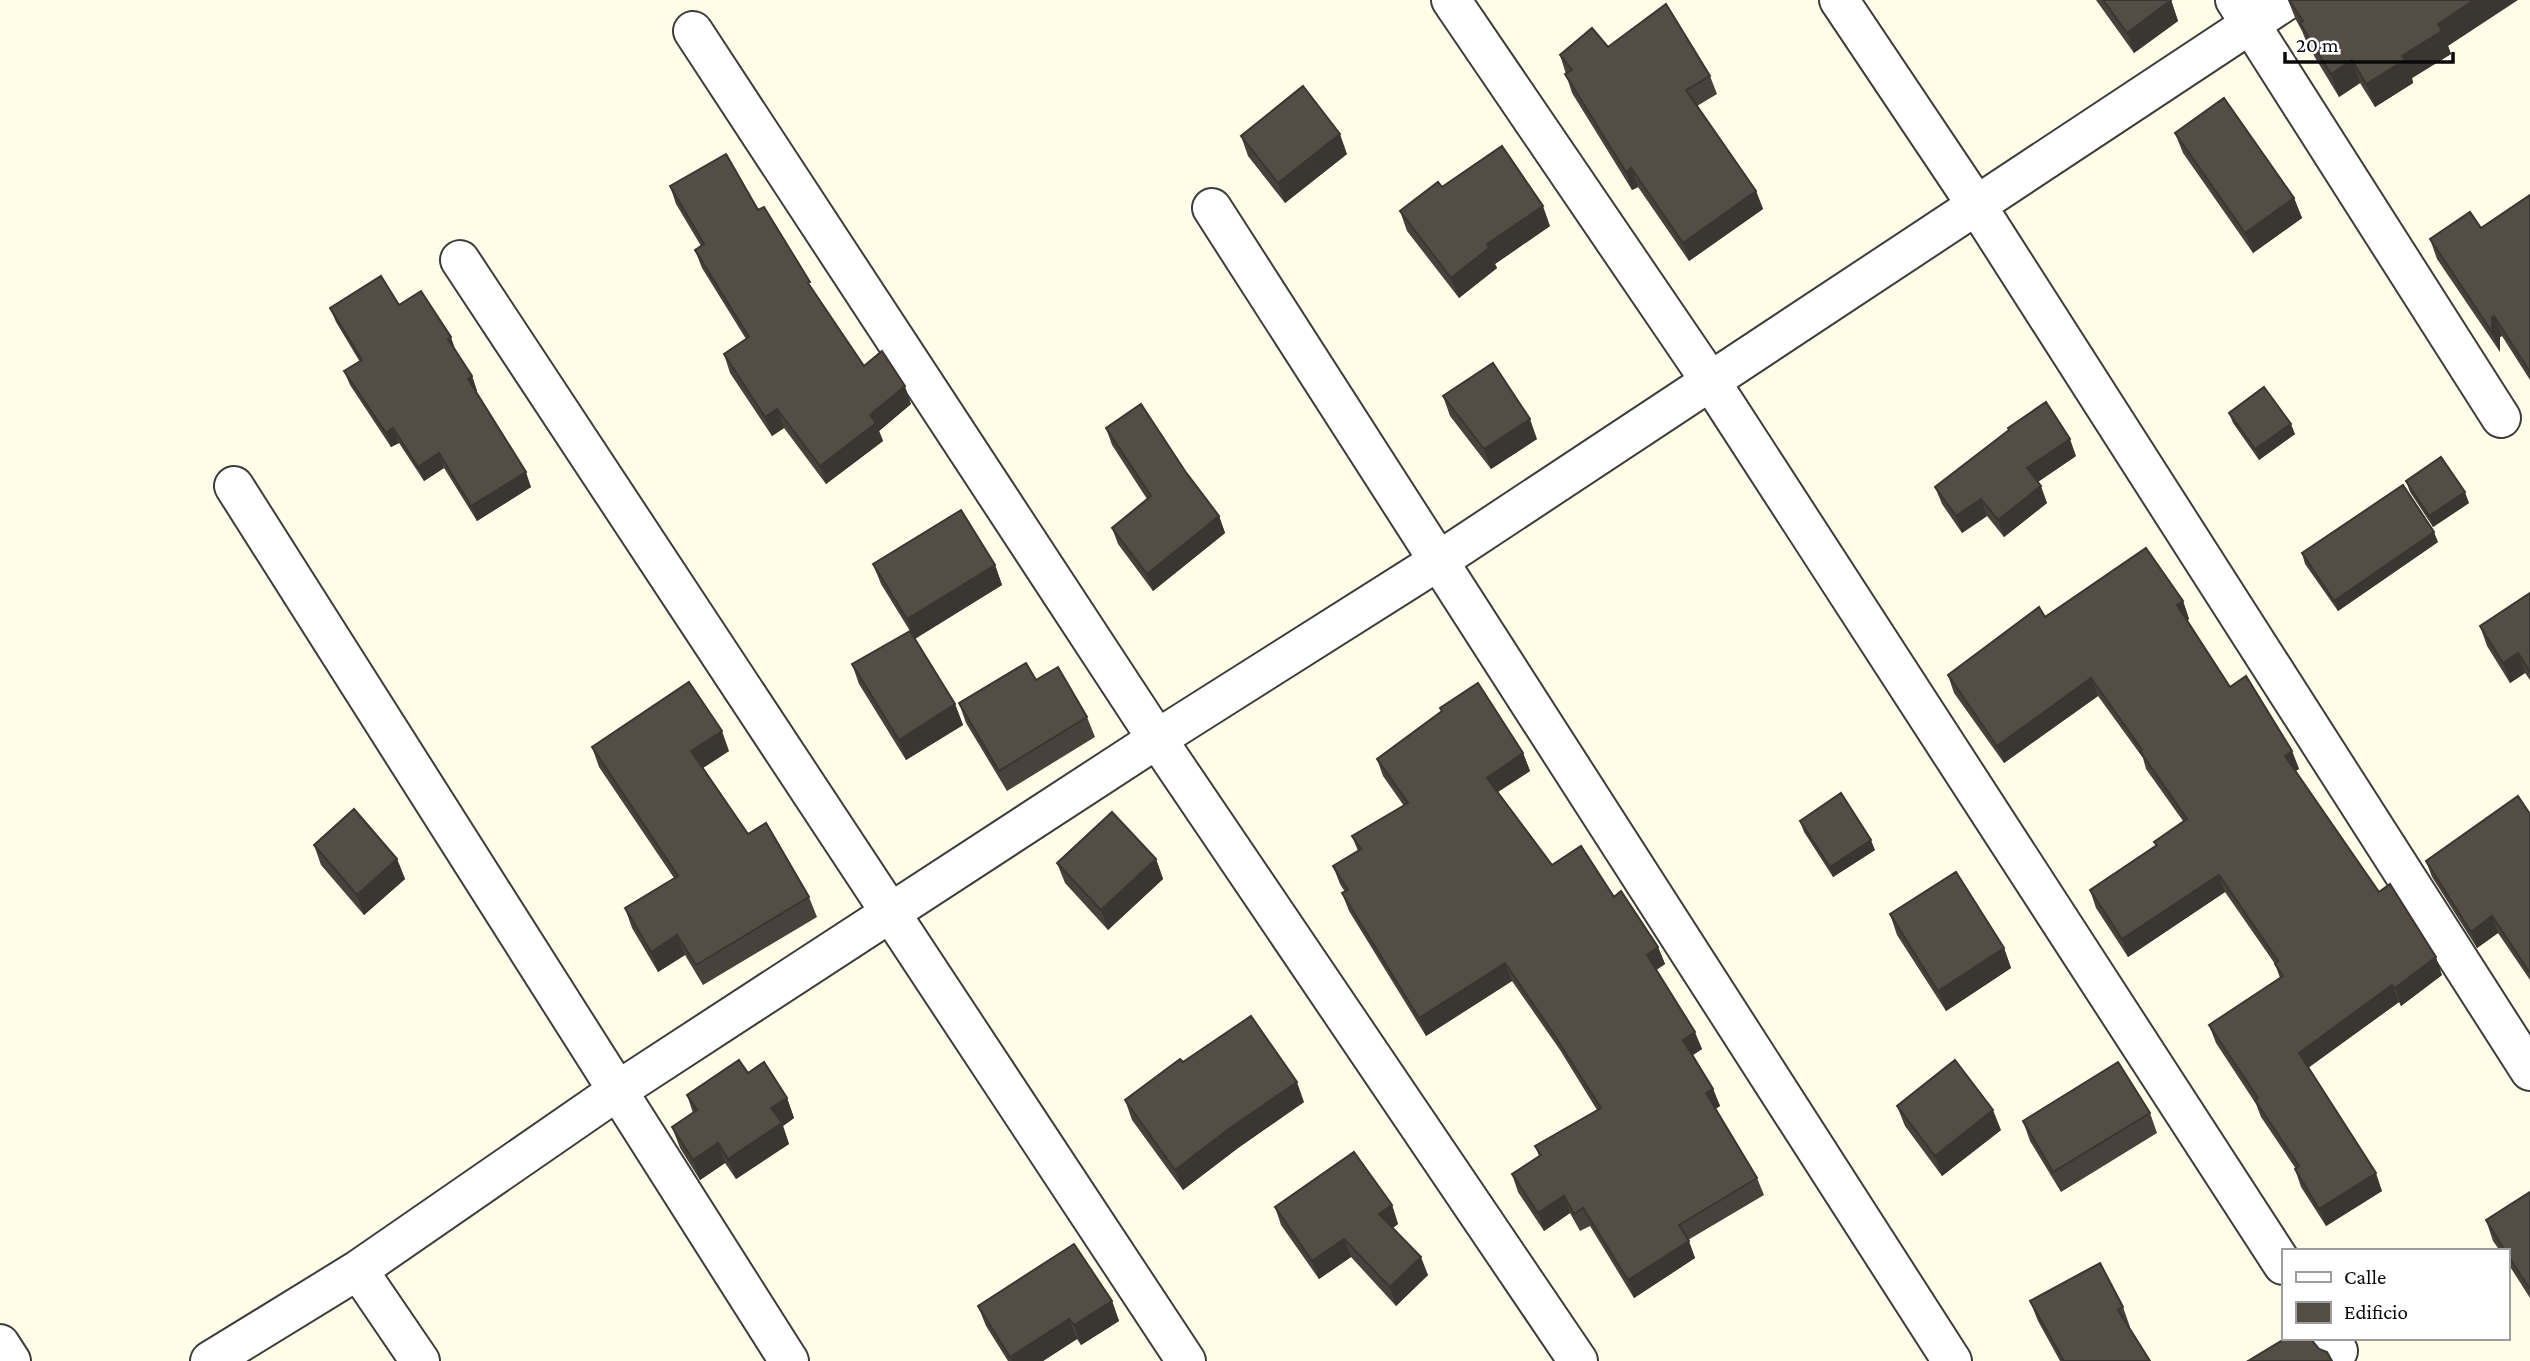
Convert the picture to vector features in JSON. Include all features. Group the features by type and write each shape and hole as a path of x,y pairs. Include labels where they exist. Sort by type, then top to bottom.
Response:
{"street":[{"path":"1451,0 1711,382 2282,1263"},
{"path":"1839,0 1977,206 2530,1071"},
{"path":"210,1361 358,1270 617,1091 1157,739 1440,560 1977,206 2243,12 2287,0"},
{"path":"2243,12 2501,418"},
{"path":"693,31 1157,739 1578,1361"},
{"path":"1212,208 1952,1361"},
{"path":"460,260 1186,1361"},
{"path":"234,485 789,1361"},
{"path":"358,1270 420,1361"},
{"path":"0,1344 11,1361"}],"building":[{"path":"2103,0 2171,0 2127,33"},
{"path":"2289,0 2474,0 2438,24 2442,31 2402,56 2405,60 2366,84 2352,60 2331,74"},
{"path":"1666,4 1710,76 1686,90 1756,191 1683,243 1631,168 1626,172 1565,74 1572,70 1560,55 1592,28 1608,47"},
{"path":"1303,86 1340,134 1278,183 1241,136"},
{"path":"2224,98 2294,198 2245,233 2175,133"},
{"path":"1502,146 1543,206 1487,244 1489,248 1451,278 1400,211 1438,182 1442,187"},
{"path":"726,154 758,210 764,207 810,282 808,283 864,366 882,351 905,386 870,415 876,423 820,466 777,409 765,417 724,354 749,337 695,250 704,244 670,186"},
{"path":"2530,195 2530,372 2494,316 2492,332 2430,239 2470,212 2481,228"},
{"path":"381,276 399,305 421,291 472,376 468,379 526,472 471,506 439,453 418,467 393,428 386,433 344,371 362,360 330,308"},
{"path":"1493,363 1530,419 1484,449 1443,396"},
{"path":"2264,387 2291,424 2255,449 2229,413"},
{"path":"2046,402 2070,439 2027,468 2041,486 1998,520 1981,499 1956,516 1935,487 2009,430 2008,428"},
{"path":"1141,404 1185,471 1219,516 1147,574 1112,528 1151,496 1106,428"},
{"path":"2441,457 2465,492 2429,516 2406,481"},
{"path":"2403,485 2434,532 2334,601 2302,553"},
{"path":"961,510 995,565 907,619 873,564"},
{"path":"2146,548 2183,601 2177,605 2230,687 2246,676 2292,751 2285,756 2379,892 2390,884 2436,957 2395,988 2392,985 2299,1053 2376,1173 2319,1209 2295,1169 2299,1166 2209,1025 2283,976 2275,964 2278,961 2219,875 2122,939 2090,890 2157,845 2154,842 2187,819 2140,751 2142,750 2091,678 1997,746 1948,675 2039,607 2045,617"},
{"path":"2530,593 2530,672 2518,653 2503,663 2480,626"},
{"path":"910,631 955,704 899,740 852,664"},
{"path":"1026,663 1036,680 1058,667 1087,717 999,771 959,703"},
{"path":"689,682 722,731 691,751 748,834 766,823 809,897 696,965 677,935 651,952 625,908 678,876 592,747"},
{"path":"1478,683 1523,753 1487,778 1552,865 1581,846 1614,897 1621,891 1658,947 1647,955 1695,1032 1683,1040 1713,1089 1706,1093 1757,1178 1679,1225 1689,1241 1628,1280 1583,1208 1574,1214 1564,1196 1538,1213 1512,1174 1541,1155 1535,1146 1601,1108 1505,963 1419,1018 1342,893 1348,890 1333,866 1361,849 1352,836 1408,803 1377,759 1442,711 1440,708"},
{"path":"1841,793 1871,840 1830,867 1800,821"},
{"path":"2518,796 2530,814 2530,973 2492,916 2471,932 2426,861"},
{"path":"354,809 397,859 357,895 314,845"},
{"path":"1112,812 1156,859 1101,910 1057,863"},
{"path":"1956,872 2004,948 1938,991 1890,914"},
{"path":"1251,1016 1297,1082 1175,1170 1125,1100 1180,1059 1183,1062"},
{"path":"739,1060 748,1073 764,1062 787,1098 771,1108 782,1123 728,1159 718,1143 693,1160 672,1127 697,1110 687,1095"},
{"path":"1955,1060 1993,1110 1935,1156 1897,1106"},
{"path":"2118,1062 2150,1113 2053,1172 2023,1121"},
{"path":"1354,1152 1392,1205 1379,1214 1421,1257 1390,1287 1344,1239 1312,1261 1275,1207"},
{"path":"2530,1192 2529,1288 2509,1257 2509,1249 2504,1249 2486,1220"},
{"path":"1074,1244 1112,1301 1074,1325 1069,1319 1010,1357 978,1306"},
{"path":"2100,1263 2123,1307 2118,1310 2150,1361 2064,1361 2030,1301"},
{"path":"2283,1340 2312,1340 2319,1349 2327,1352 2332,1361 2248,1361"}]}
